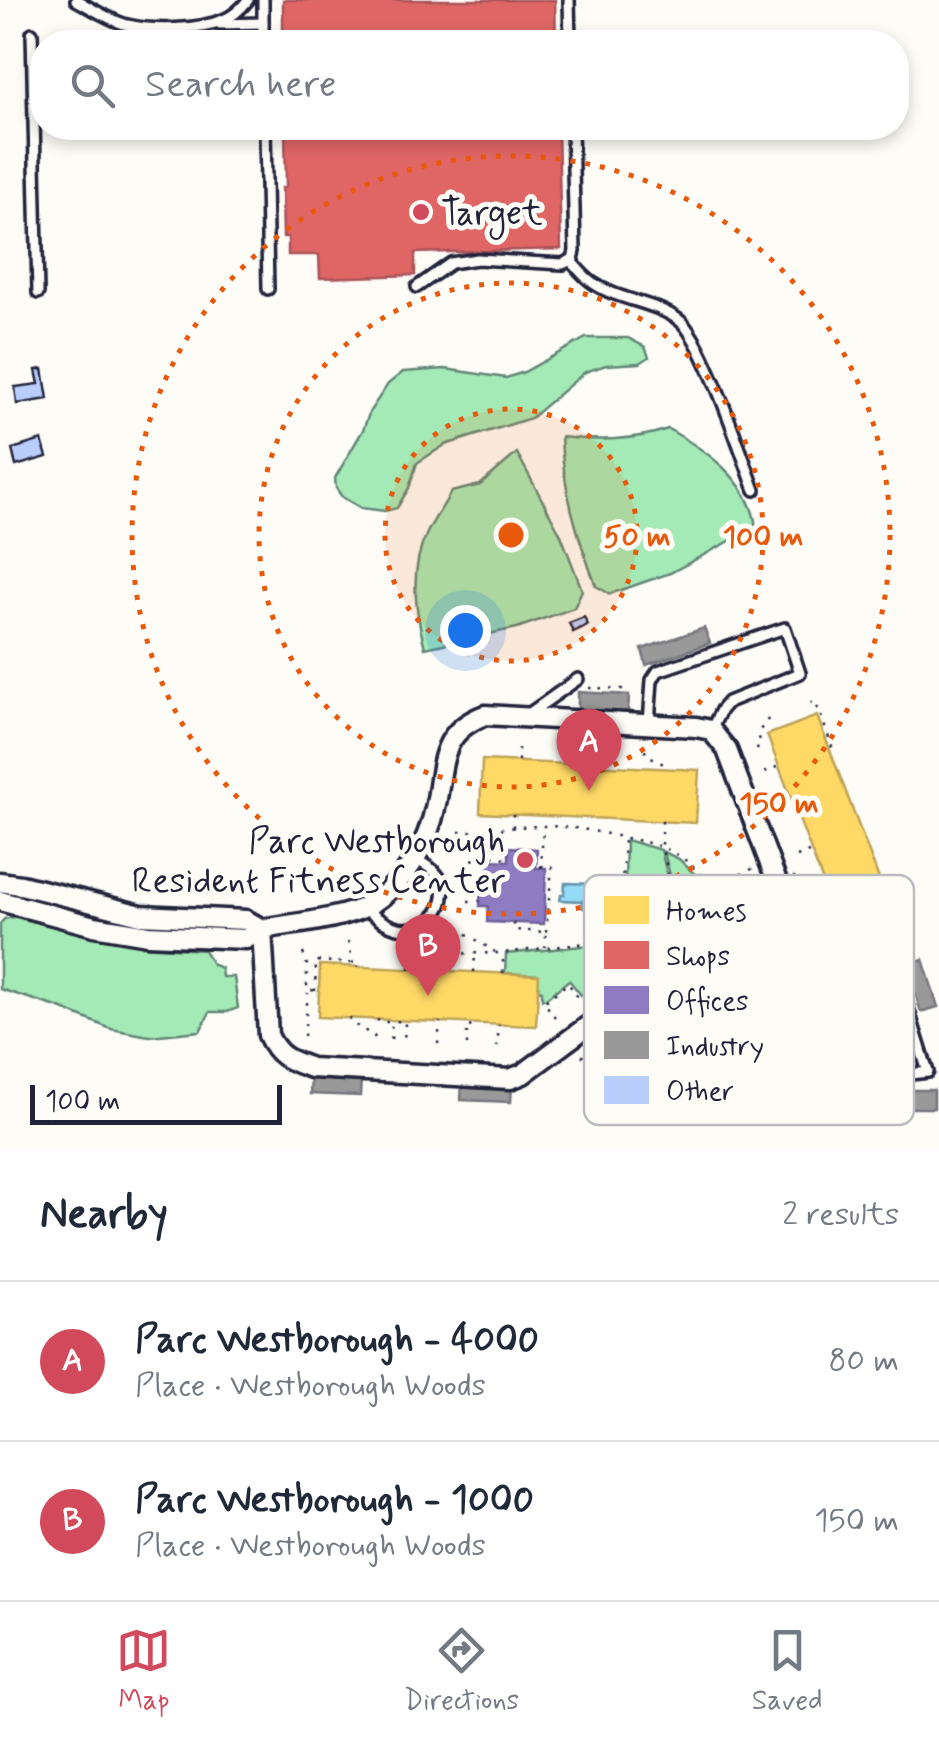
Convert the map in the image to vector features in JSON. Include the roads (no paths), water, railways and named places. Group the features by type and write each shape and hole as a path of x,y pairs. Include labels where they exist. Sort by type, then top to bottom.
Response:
{"street":[{"path":"0,901 94,926 148,935 246,939 262,929 364,908 388,891 416,859 433,817 443,756 451,738 462,726 484,715 711,730 727,750 774,875"},
{"path":"0,882 141,915 246,920 262,929"},
{"path":"262,929 268,1035 274,1049 290,1061 311,1068 510,1079 523,1074 584,1029"}],"lane":[{"path":"76,0 128,25 162,28 263,23"},
{"path":"212,24 235,14 248,0"},
{"path":"263,0 263,30"},
{"path":"569,0 570,30"},
{"path":"34,140 38,293"},
{"path":"265,140 268,289"},
{"path":"417,287 451,263 570,261 575,251 572,140"},
{"path":"570,261 593,283 651,305 688,328 704,358 755,490"},
{"path":"649,724 652,680 658,671 785,628 800,673 728,702 711,730"},
{"path":"524,718 578,679"},
{"path":"364,908 400,929 412,930 434,918 440,909 442,884 439,875 416,859"},
{"path":"914,1027 928,1072 914,1074"}],"water":[{"path":"565,883 584,884 584,908 582,901 560,900"}],"place":[{"name":"Target","path":"421,212"},
{"name":"Parc Westborough - 4000","path":"589,791"},
{"name":"Parc Westborough Resident Fitness Center","path":"525,860"},
{"name":"Parc Westborough - 1000","path":"428,996"}]}
